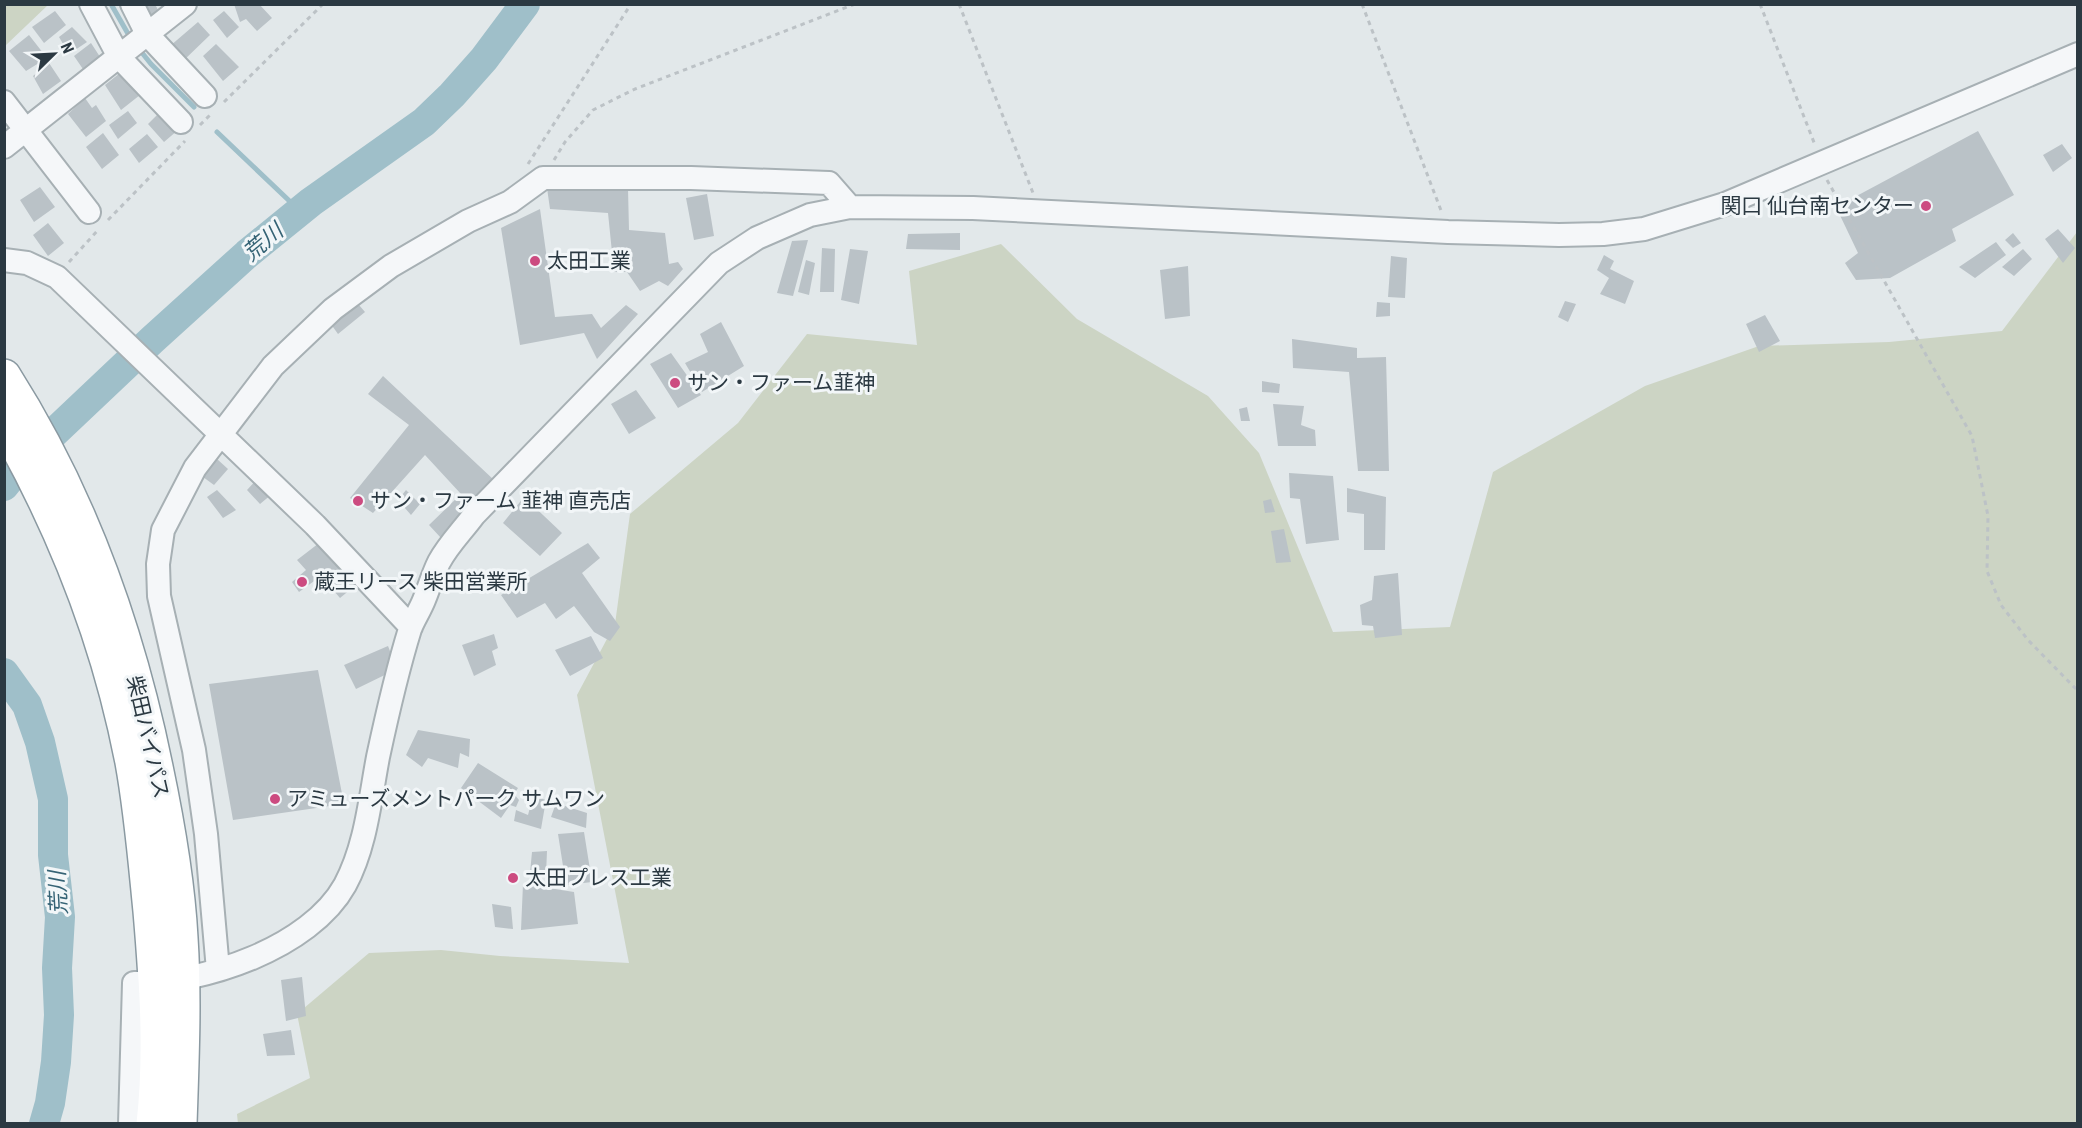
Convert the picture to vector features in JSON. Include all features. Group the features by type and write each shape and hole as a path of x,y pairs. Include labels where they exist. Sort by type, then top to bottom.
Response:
{"highway":[{"name":"柴田バイパス","path":"4,376 47,452 104,581 134,672 170,833 181,935 170,980 156,1063 153,1124"},
{"name":"柴田バイパス","path":"4,423 31,473 66,548 104,652 124,727 170,980 180,1124"}],"street":[{"path":"91,4 133,46 212,105"},
{"path":"132,4 133,46 188,130"},
{"path":"4,147 185,4"},
{"path":"129,1124 134,983 170,980 243,962 285,943 318,918 344,886 358,855 380,747 411,627 440,561 474,514 719,263 757,238 810,214 850,207 1041,212 1449,232 1581,235 1644,229 1725,204 2078,54"},
{"path":"4,102 89,212"},
{"path":"218,970 206,834 197,771 159,596 158,564 164,530 195,468 273,366 333,309 391,266 468,221 510,202 535,171 829,183 850,207"},
{"path":"4,260 27,263 57,277 315,525 411,627"}],"path":[{"path":"57,277 86,242 212,105 323,4"},
{"path":"535,171 631,4"},
{"path":"535,171 593,110 635,89 855,4"},
{"path":"959,4 1041,212"},
{"path":"1362,4 1449,232"},
{"path":"1760,4 1832,191 1972,436 1988,516 1987,571 2001,605 2028,640 2078,691"}],"green space":[{"path":"5,4 48,4 48,5 5,46"},
{"path":"2077,232 2077,1123 238,1124 237,1114 310,1078 297,1014 369,953 441,950 500,956 629,963 577,695 615,624 630,514 738,423 807,334 917,345 909,271 1001,244 1077,319 1208,396 1259,453 1333,632 1450,627 1493,472 1645,386 1759,346 1889,342 2002,331"}],"building":[{"path":"155,4 160,14 148,19 142,7"},
{"path":"234,4 259,4 272,18 257,31 246,19 240,22"},
{"path":"55,11 66,25 44,43 32,27"},
{"path":"224,11 239,27 227,38 213,20"},
{"path":"198,22 210,35 182,62 170,46"},
{"path":"72,27 87,42 69,54 59,37"},
{"path":"29,35 47,58 26,71 9,51"},
{"path":"91,43 104,63 87,75 74,56"},
{"path":"216,44 239,67 223,81 203,56"},
{"path":"49,63 61,81 43,94 33,76"},
{"path":"120,73 140,95 121,110 105,85"},
{"path":"85,98 92,108 96,105 106,121 86,137 68,114"},
{"path":"162,110 178,130 164,142 148,124"},
{"path":"128,111 137,123 118,139 109,125"},
{"path":"1978,131 2014,195 1952,229 1956,241 1890,278 1856,280 1845,263 1858,253 1836,207"},
{"path":"103,133 119,155 102,169 86,147"},
{"path":"147,134 158,147 139,163 129,149"},
{"path":"2062,144 2072,158 2053,172 2043,155"},
{"path":"40,187 55,207 34,222 20,200"},
{"path":"547,188 628,189 629,230 665,233 669,264 678,262 683,269 668,286 659,281 640,291 627,272 614,272 608,213 550,209"},
{"path":"707,194 714,236 694,240 686,198"},
{"path":"540,209 555,317 592,314 601,328 626,305 638,314 597,359 584,333 520,345 501,228"},
{"path":"48,223 64,243 48,256 33,235"},
{"path":"2058,229 2075,248 2063,263 2045,239"},
{"path":"960,233 960,250 906,249 908,234"},
{"path":"2013,233 2021,243 2013,248 2005,240"},
{"path":"808,240 793,296 777,293 792,241"},
{"path":"1996,242 2006,255 1975,278 1959,267"},
{"path":"822,248 835,249 834,292 820,292"},
{"path":"850,249 868,251 859,304 841,300"},
{"path":"2023,249 2032,259 2014,276 2002,267"},
{"path":"1604,255 1614,261 1610,269 1634,281 1625,304 1600,294 1609,278 1597,270"},
{"path":"1391,256 1407,258 1405,298 1388,297"},
{"path":"806,260 815,263 809,295 798,292"},
{"path":"1188,266 1190,316 1165,319 1160,270"},
{"path":"353,298 365,312 338,334 328,320"},
{"path":"1565,301 1576,304 1568,322 1558,317"},
{"path":"1377,302 1390,303 1390,316 1376,317"},
{"path":"1765,315 1780,341 1759,352 1746,324"},
{"path":"721,322 744,366 702,392 685,363 708,352 700,334"},
{"path":"1292,339 1357,348 1357,358 1386,357 1389,471 1358,471 1349,372 1293,368"},
{"path":"671,353 701,395 678,408 650,364"},
{"path":"383,376 494,480 441,538 429,525 461,494 425,455 373,513 350,498 409,425 368,394"},
{"path":"1262,381 1280,384 1279,393 1262,392"},
{"path":"636,390 656,418 629,434 611,404"},
{"path":"1273,404 1304,406 1301,425 1315,430 1316,446 1278,446"},
{"path":"1247,407 1250,421 1241,421 1239,409"},
{"path":"217,459 228,469 214,485 203,477"},
{"path":"1289,473 1333,476 1339,540 1306,544 1300,499 1290,498"},
{"path":"258,478 272,494 260,504 247,490"},
{"path":"1347,488 1386,497 1385,550 1364,550 1364,514 1347,512"},
{"path":"217,490 236,510 223,518 207,497"},
{"path":"406,490 420,504 411,515 398,500"},
{"path":"524,497 562,533 540,556 503,523"},
{"path":"1271,499 1275,512 1265,513 1263,501"},
{"path":"1284,529 1291,562 1276,563 1271,531"},
{"path":"323,540 357,584 340,598 321,576 299,592 292,582 306,570 297,560"},
{"path":"588,543 600,558 582,573 620,627 610,641 594,632 574,606 556,619 545,603 517,618 501,595"},
{"path":"1398,573 1402,635 1375,638 1373,626 1362,625 1360,605 1372,600 1374,576"},
{"path":"494,634 498,648 492,651 496,665 474,676 462,645"},
{"path":"591,636 603,658 570,676 555,650"},
{"path":"388,646 397,669 356,689 344,665"},
{"path":"318,670 344,804 233,820 209,684"},
{"path":"418,730 470,739 469,757 460,753 458,768 428,758 422,767 406,755"},
{"path":"478,763 518,788 514,794 519,800 516,807 510,805 501,818 461,788"},
{"path":"533,796 546,800 541,829 514,821 516,810 528,815"},
{"path":"556,803 587,813 586,828 551,817"},
{"path":"584,832 592,882 566,885 558,834"},
{"path":"547,851 546,875 530,873 532,852"},
{"path":"523,884 574,892 578,924 521,930"},
{"path":"492,904 511,907 513,929 495,927"},
{"path":"302,977 306,1016 286,1021 281,980"},
{"path":"291,1030 295,1055 267,1056 263,1034"}],"waterway":[{"path":"111,4 131,39"},
{"name":"荒川","path":"4,486 23,462 247,254 311,202 424,122 484,59 525,4"},
{"path":"139,49 194,107"},
{"path":"217,132 300,211"},
{"name":"荒川","path":"4,673 27,705 40,742 53,799 53,855 60,917 57,968 59,1015 56,1062 50,1103 44,1124"}],"place":[{"name":"関口 仙台南センター","path":"1926,206"},
{"name":"太田工業","path":"535,261"},
{"name":"サン・ファーム韮神","path":"675,383"},
{"name":"サン・ファーム 韮神 直売店","path":"358,501"},
{"name":"蔵王リース 柴田営業所","path":"302,582"},
{"name":"アミューズメントパーク サムワン","path":"275,799"},
{"name":"太田プレス工業","path":"513,878"}]}
